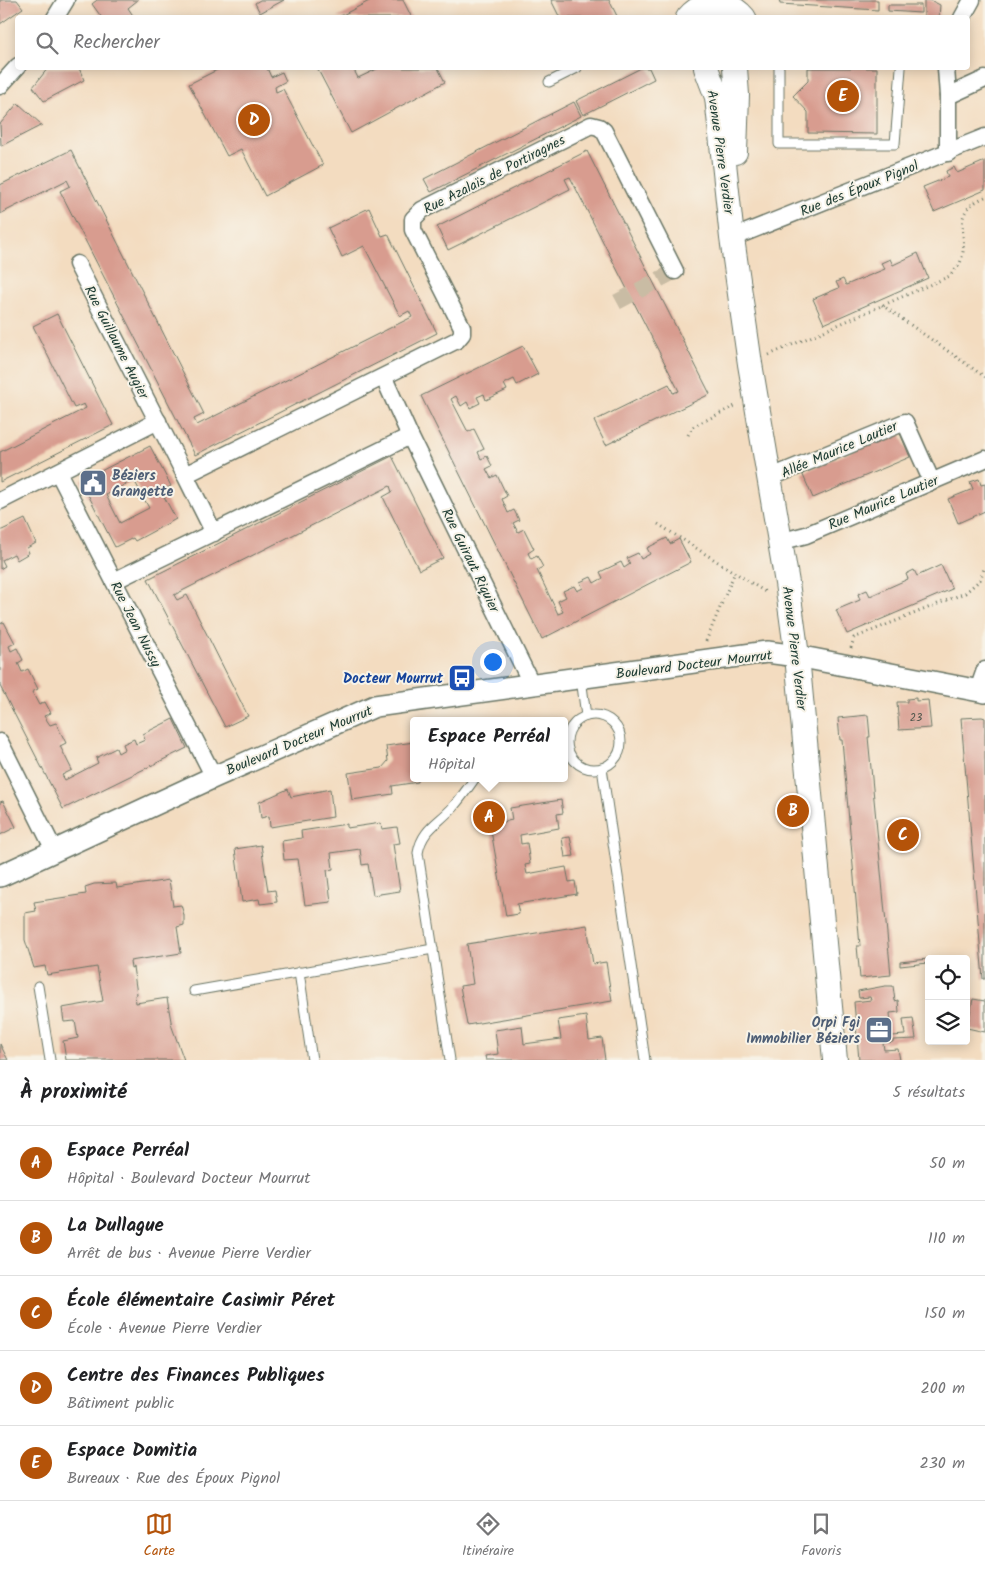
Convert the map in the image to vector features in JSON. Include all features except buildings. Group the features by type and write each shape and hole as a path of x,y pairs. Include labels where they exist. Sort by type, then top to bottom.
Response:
{"main road":[{"path":"690,15 707,1 722,2 737,8"},
{"name":"Avenue Pierre Verdier","path":"707,70 717,97 732,238 750,364 797,656 835,1060"},
{"name":"Avenue Pierre Verdier","path":"732,238 737,95 736,70"}],"street":[{"path":"964,15 972,0"},
{"path":"0,86 15,69"},
{"path":"946,70 948,153"},
{"path":"948,96 985,79"},
{"name":"Rue Azalaïs de Portiragnes","path":"185,475 384,378 457,340 462,334 462,327 413,230 413,219 422,210 591,125 599,126 604,131 675,271"},
{"name":"Rue des Époux Pignol","path":"732,238 985,137"},
{"name":"Rue Guillaume Augier","path":"77,264 158,421"},
{"path":"114,581 410,436 384,378"},
{"path":"0,501 158,421 214,533"},
{"name":"Allée Maurice Lautier","path":"768,478 904,422 932,482"},
{"name":"Rue Guiraut Riquier","path":"410,436 532,685"},
{"name":"Rue Maurice Lautier","path":"779,542 806,535 985,460"},
{"name":"Rue Jean Nussy","path":"58,472 214,777"},
{"name":"Boulevard Docteur Mourrut","path":"0,876 214,777 376,706 767,652 981,691"},
{"path":"981,691 985,670"},
{"path":"0,742 54,850"}],"lane":[{"path":"550,82 573,70"},
{"path":"779,70 779,144 896,144 901,70"},
{"path":"581,678 586,716"},
{"path":"568,735 575,723 586,716 598,715 613,723 621,738 618,754 613,761 602,768 590,769 582,766 568,751"},
{"path":"602,768 645,1060"},
{"path":"450,1060 418,853 420,842 429,830 453,807 472,782"},
{"path":"194,990 433,949"},
{"path":"300,972 312,1060"},
{"path":"38,986 50,1060"}],"path":[{"path":"750,364 950,276 960,263 964,244 962,221 966,210 973,203 985,197"},
{"path":"882,305 985,377"},
{"path":"688,435 692,428 755,396"},
{"path":"658,524 735,572 766,594 788,592"},
{"path":"845,665 854,638 965,593 980,580 985,566"},
{"path":"698,662 735,572"}],"tunnel":[{"path":"617,302 675,271"}],"place":[{"name":"Espace Domitia","path":"843,96"},
{"name":"Centre des Finances Publiques","path":"254,120"},
{"name":"Béziers Grangette","path":"93,483"},
{"name":"Docteur Mourrut","path":"462,678"},
{"name":"La Dullague","path":"793,811"},
{"name":"Espace Perréal","path":"489,817"},
{"name":"École élémentaire Casimir Péret","path":"903,835"},
{"name":"Orpi Fgi Immobilier Béziers","path":"879,1030"}]}
